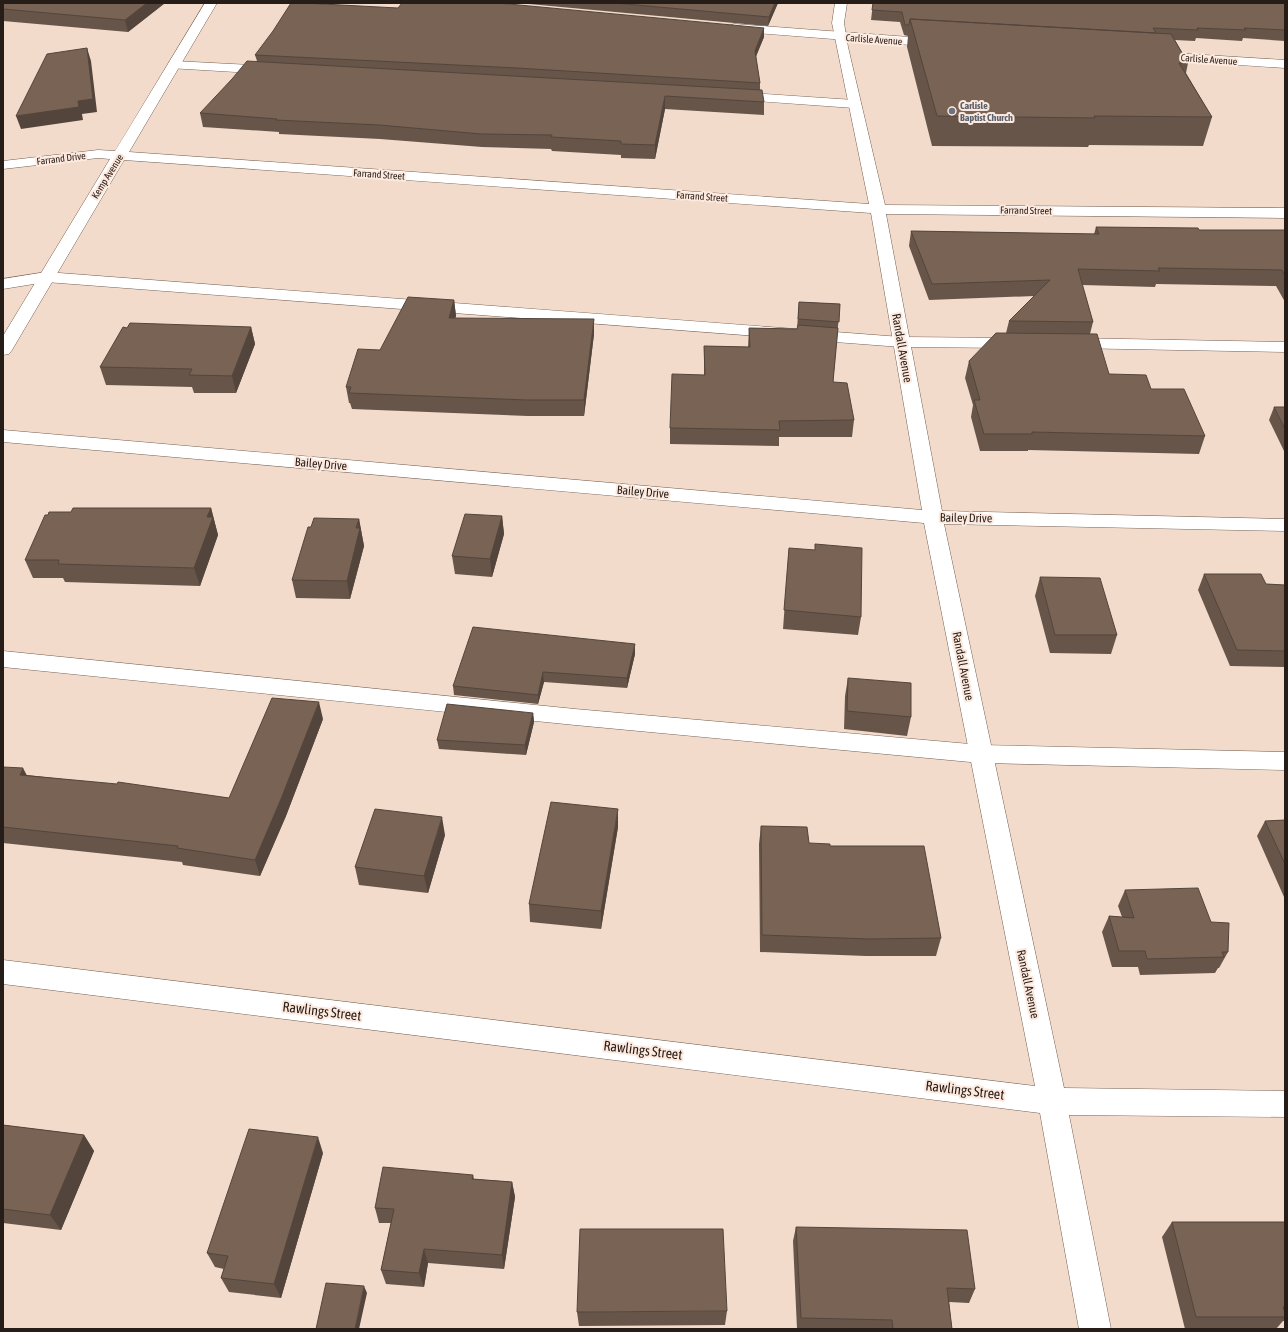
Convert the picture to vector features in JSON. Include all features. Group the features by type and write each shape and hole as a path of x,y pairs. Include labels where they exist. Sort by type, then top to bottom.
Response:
{"street":[{"name":"Kemp Avenue","path":"3,350 211,3"},
{"name":"Randall Avenue","path":"841,3 838,23 840,37 878,209 932,517 1052,1101 1096,1329"},
{"name":"Carlisle Avenue","path":"721,27 945,44"},
{"name":"Carlisle Avenue","path":"1144,56 1285,64"},
{"path":"174,66 283,71"},
{"path":"721,95 854,104"},
{"name":"Farrand Drive","path":"3,165 98,154 120,156"},
{"name":"Farrand Street","path":"120,156 878,209 1285,213"},
{"path":"3,284 46,277 901,342 1285,347"},
{"name":"Bailey Drive","path":"3,436 932,517 1285,525"},
{"path":"3,659 575,717 981,754 1285,761"},
{"name":"Rawlings Street","path":"3,972 1052,1101 1285,1104"}],"building":[{"path":"3,3 147,3 125,20 3,9"},
{"path":"291,3 398,8 402,3 498,3 764,28 755,51 760,83 517,68 255,55"},
{"path":"614,3 775,3 769,17"},
{"path":"873,3 1285,3 1285,30 1244,28 1246,30 1153,28 1156,33 910,19 909,25 905,25 902,12 872,10"},
{"path":"910,19 1171,34 1188,63 1179,63 1212,117 1094,116 1095,118 937,116"},
{"path":"87,48 93,99 78,101 79,107 16,116 47,54"},
{"path":"247,61 762,90 764,102 665,96 655,145 621,144 621,141 551,137 552,135 481,134 379,125 276,120 277,119 200,113"},
{"path":"1096,227 1198,228 1199,230 1285,230 1285,276 1282,270 1158,268 1160,271 1078,269 1093,322 1009,321 1050,280 932,284 911,231 1099,234"},
{"path":"408,297 454,300 449,318 594,319 584,400 527,400 349,393 351,387 346,387 358,349 380,350"},
{"path":"799,302 840,304 839,322 798,319"},
{"path":"130,323 251,327 232,376 189,375 192,369 100,367 123,327 127,328"},
{"path":"798,325 838,328 833,382 847,383 854,420 779,421 780,430 670,428 672,374 705,375 704,346 750,347 749,328 797,329"},
{"path":"996,333 1097,334 1109,374 1146,375 1151,389 1184,389 1205,436 1032,432 1032,434 984,434 974,400 980,400 969,361"},
{"path":"1274,407 1285,407 1285,429"},
{"path":"73,508 211,508 207,517 213,517 194,568 58,564 59,560 25,560 45,515 48,515 49,512 71,512"},
{"path":"465,514 502,516 490,559 452,556"},
{"path":"314,518 359,519 356,528 360,528 347,581 292,580 308,527 311,527"},
{"path":"815,544 862,548 861,617 784,610 789,548 815,550"},
{"path":"1204,574 1261,574 1266,584 1285,585 1285,651 1237,650"},
{"path":"1040,577 1100,578 1117,635 1055,635"},
{"path":"473,627 635,644 627,678 543,672 538,695 453,686"},
{"path":"848,678 911,683 911,717 847,711"},
{"path":"272,698 319,702 255,860 177,848 178,846 3,827 3,767 23,768 20,775 117,784 118,782 229,798"},
{"path":"447,704 533,713 525,745 437,740"},
{"path":"551,802 618,809 601,911 529,904"},
{"path":"375,809 442,817 424,876 355,867"},
{"path":"1285,820 1285,864 1265,821"},
{"path":"761,826 807,827 809,843 830,844 830,846 924,846 941,938 869,939 762,935"},
{"path":"1198,888 1211,922 1229,923 1228,952 1222,952 1224,957 1147,959 1145,951 1119,951 1109,916 1134,918 1125,890"},
{"path":"3,1125 84,1135 50,1215 3,1209"},
{"path":"249,1129 318,1137 274,1284 221,1278 228,1256 207,1253"},
{"path":"383,1167 473,1175 472,1179 512,1182 502,1255 424,1249 419,1273 381,1270 394,1209 375,1208"},
{"path":"1172,1222 1285,1222 1285,1307 1283,1307 1285,1317 1196,1317"},
{"path":"796,1227 967,1230 975,1289 947,1288 952,1329 893,1329 892,1320 801,1318"},
{"path":"580,1229 723,1229 727,1311 577,1312"},
{"path":"326,1283 364,1286 355,1329 316,1329"}],"place":[{"name":"Carlisle Baptist Church","path":"952,111"}]}
